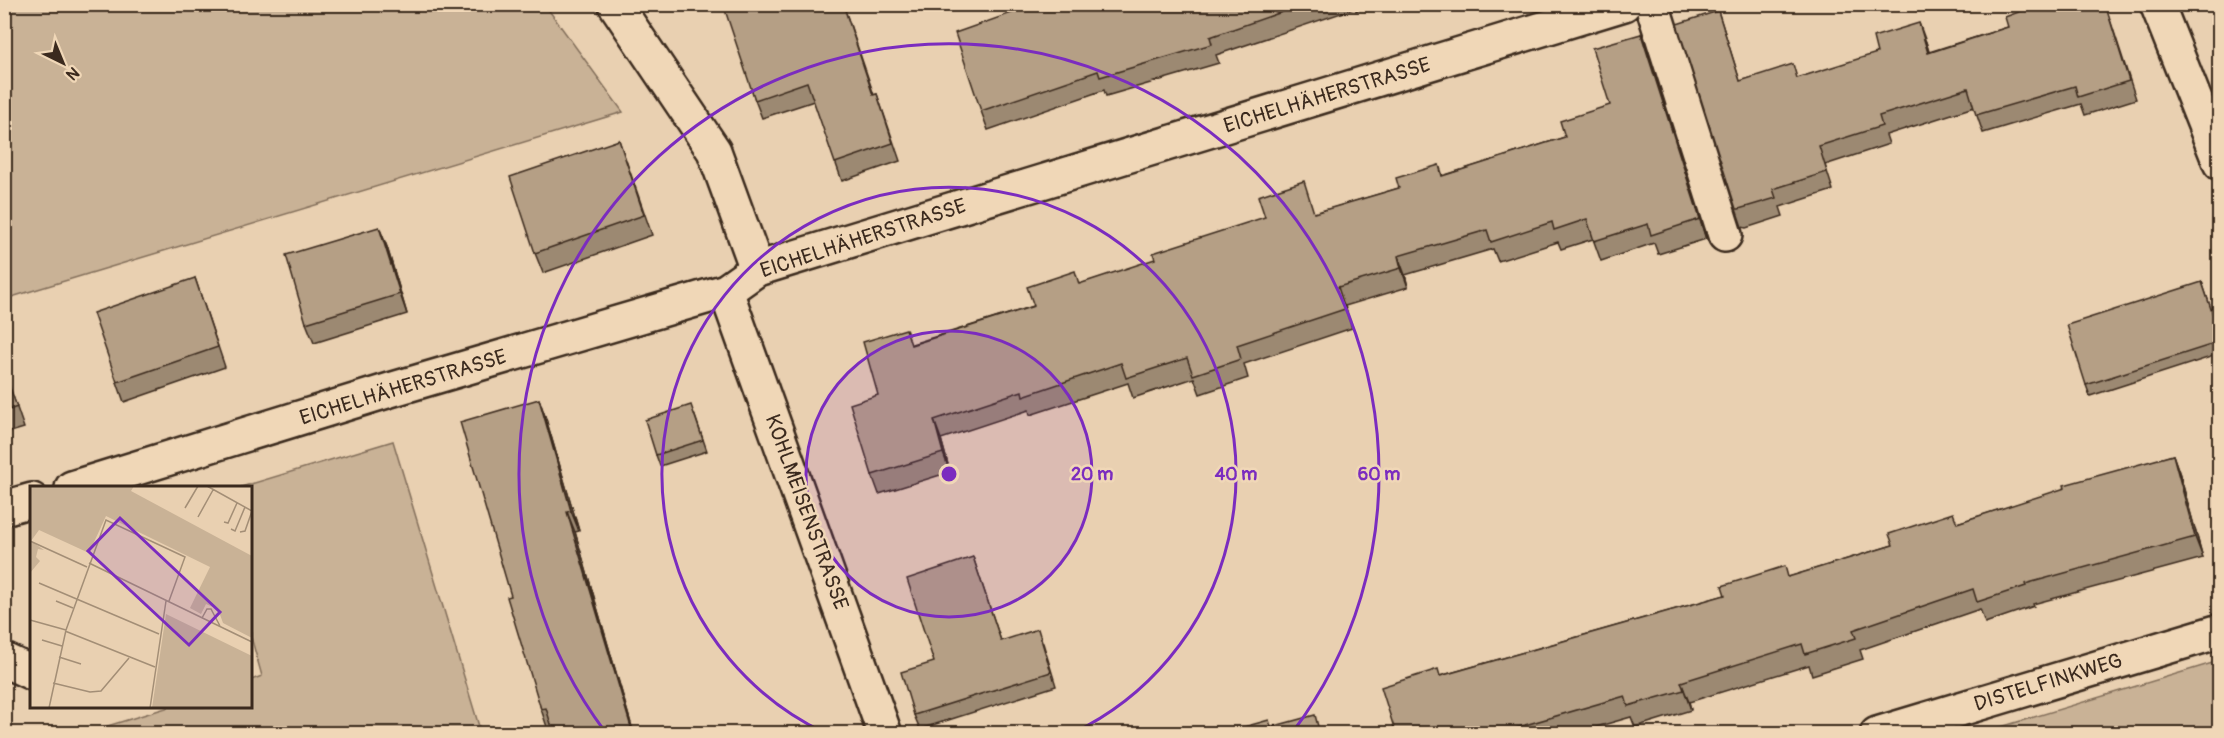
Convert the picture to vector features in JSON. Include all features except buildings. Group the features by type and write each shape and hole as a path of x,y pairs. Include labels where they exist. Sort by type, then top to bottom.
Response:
{"street":[{"path":"615,4 714,151 757,269"},
{"name":"EICHELHÄHERSTRASSE","path":"85,486 150,476 390,390 726,291 757,269 1624,4"},
{"path":"1652,4 1725,235"},
{"path":"2157,4 2220,163"},
{"name":"KOHLMEISENSTRASSE","path":"726,291 885,734"},
{"path":"4,508 30,501"},
{"name":"DISTELFINKWEG","path":"1877,734 2220,631"},
{"path":"4,660 30,672"}],"shaded area":[{"path":"5,4 545,5 623,112 5,299"},
{"path":"393,441 481,733 85,733 166,708 252,708 252,680 262,676 252,641 252,486 244,486"},
{"path":"2219,661 2219,733 1981,733"}]}
